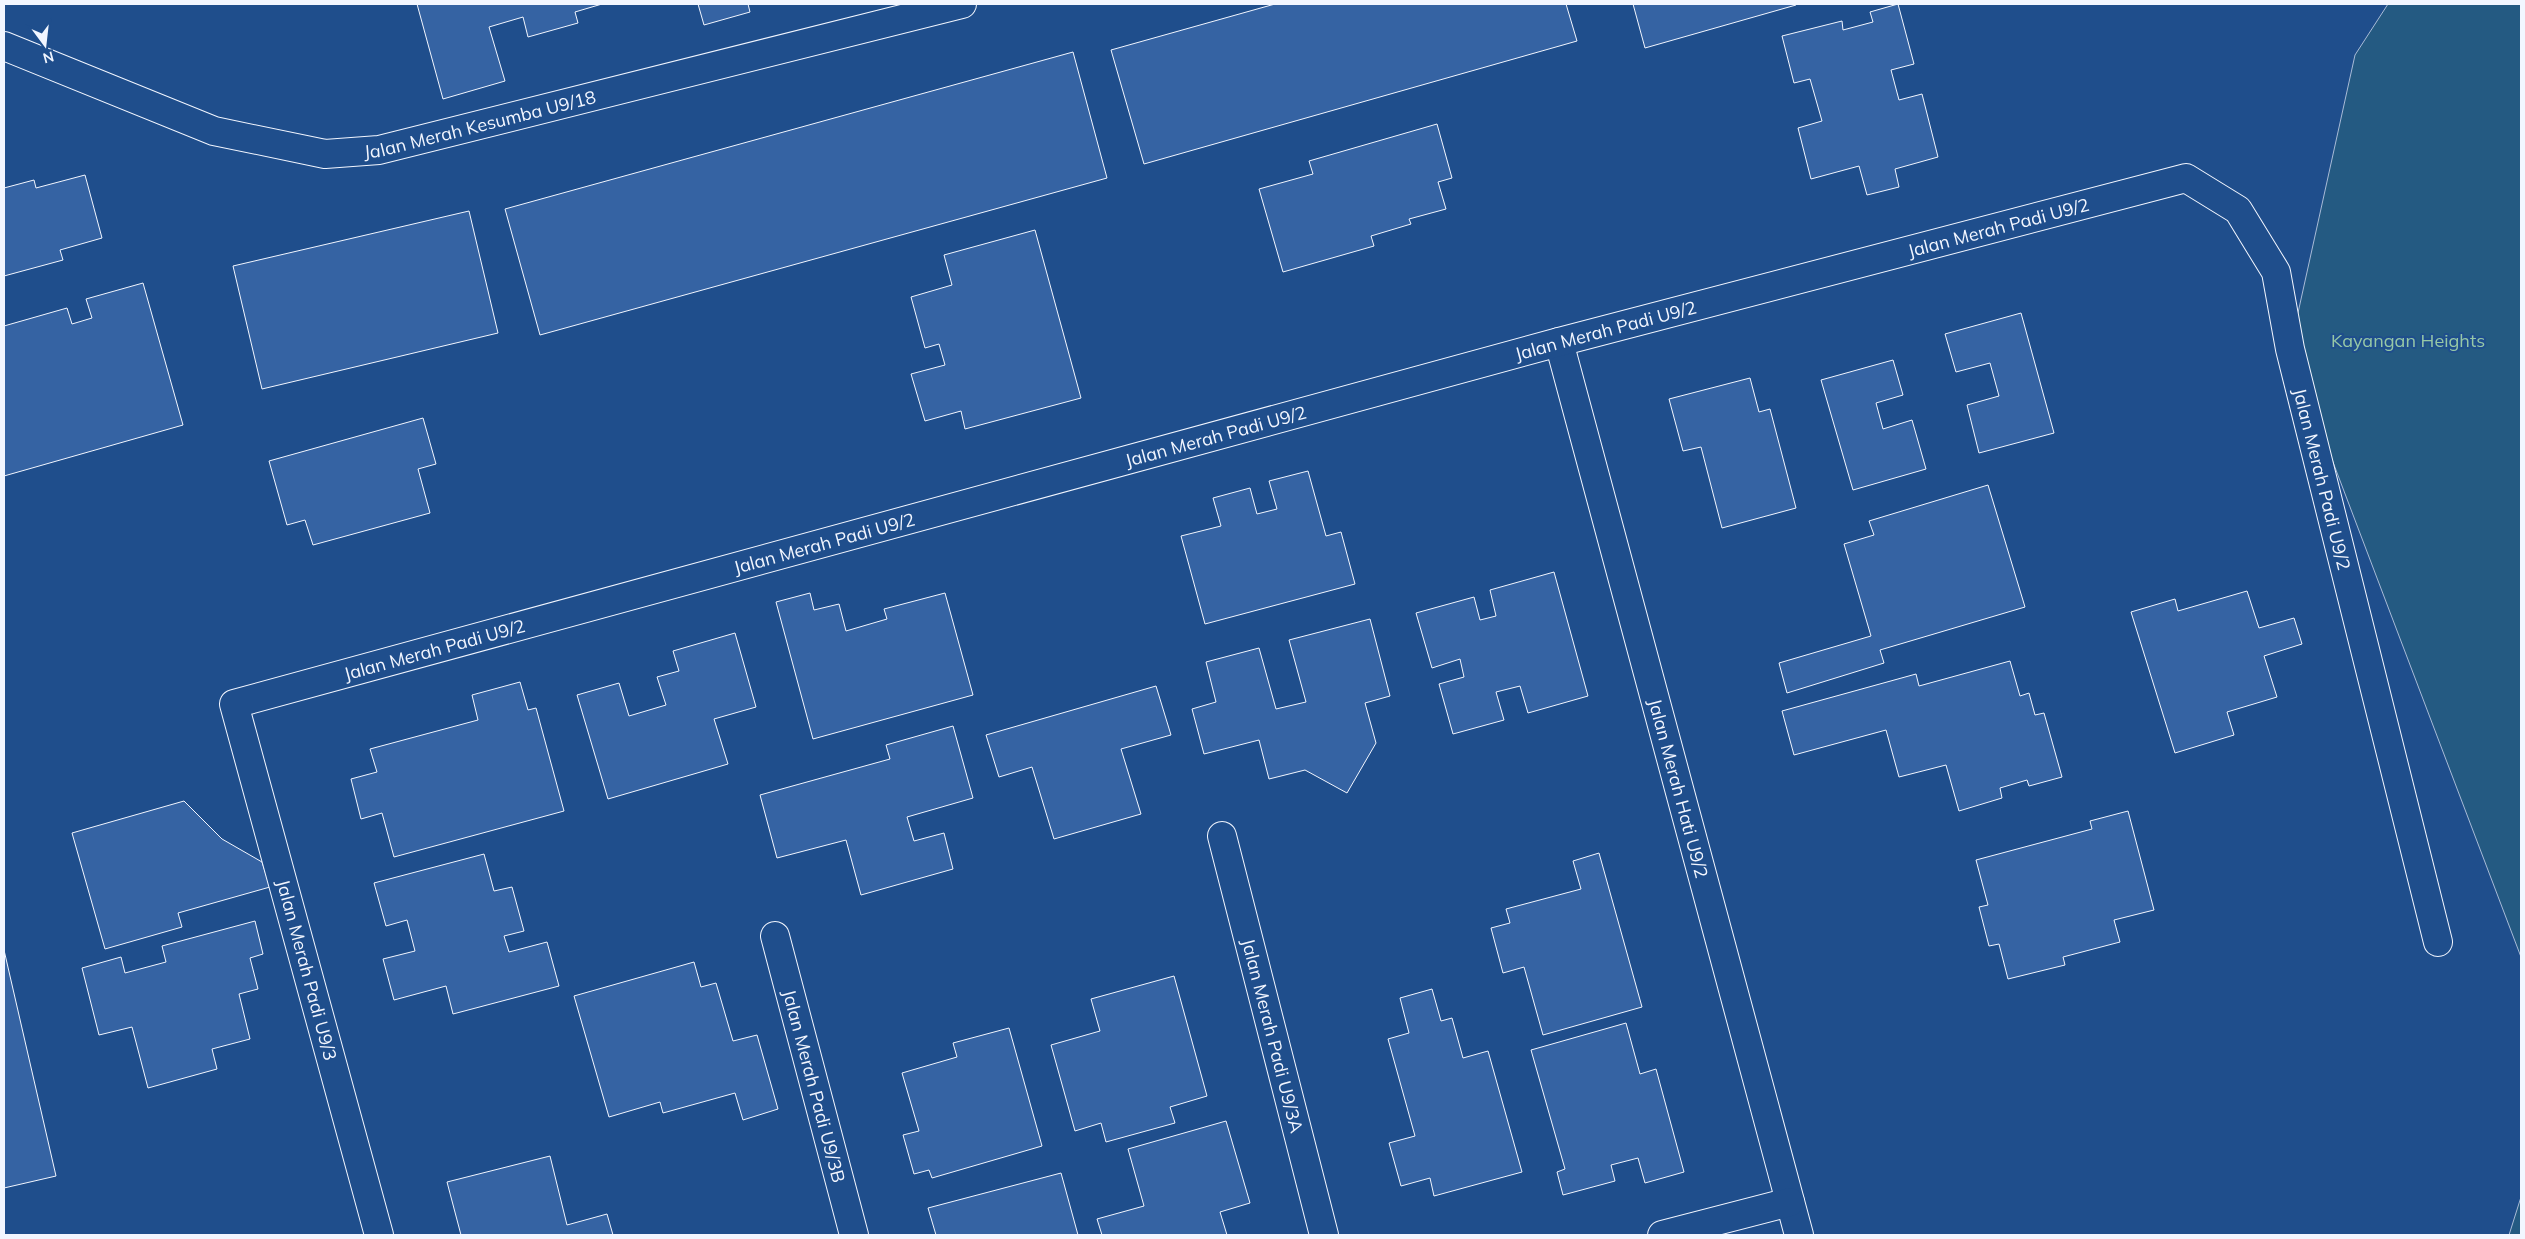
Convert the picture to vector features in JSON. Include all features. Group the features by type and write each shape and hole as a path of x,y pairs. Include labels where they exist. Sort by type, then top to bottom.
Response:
{"street":[{"name":"Jalan Merah Kesumba U9/18","path":"4,46 214,131 324,154 379,150 962,4"},
{"name":"Jalan Merah Padi U9/2","path":"234,704 1559,342 2186,178 2238,210 2276,272 2290,349 2438,942"},
{"name":"Jalan Merah Hati U9/2","path":"1559,342 1799,1235"},
{"name":"Jalan Merah Padi U9/3","path":"234,704 379,1235"},
{"name":"Jalan Merah Padi U9/3A","path":"1222,836 1324,1235"},
{"name":"Jalan Merah Padi U9/3B","path":"775,936 854,1235"},
{"path":"1662,1235 1790,1202"}],"green space":[{"name":"Kayangan Heights","path":"2388,4 2521,4 2521,957 2290,349 2355,55"},
{"path":"2521,1197 2521,1235 2509,1235"}],"building":[{"path":"417,4 602,4 575,12 578,23 528,37 523,17 489,27 505,81 443,99"},
{"path":"698,4 748,4 750,12 704,25"},
{"path":"1275,4 1566,4 1577,41 1144,164 1111,50"},
{"path":"1633,4 1795,4 1796,5 1645,48"},
{"path":"1898,4 1914,64 1891,70 1899,100 1922,94 1938,157 1895,169 1899,187 1867,195 1859,166 1811,179 1798,128 1822,121 1810,79 1794,83 1782,36 1842,21 1843,30 1873,22 1870,12"},
{"path":"1073,52 1107,178 540,335 505,209"},
{"path":"1437,124 1452,178 1438,182 1446,209 1409,219 1411,224 1371,236 1374,246 1283,272 1259,189 1313,174 1309,161"},
{"path":"85,175 102,238 60,250 63,260 4,276 4,188 34,180 36,188"},
{"path":"469,211 498,333 262,389 233,266"},
{"path":"1035,230 1081,398 965,429 961,411 925,421 911,374 945,365 939,344 925,348 911,297 952,285 944,255"},
{"path":"143,283 183,425 4,476 4,326 67,308 72,324 92,318 86,299"},
{"path":"2021,313 2054,433 1979,453 1967,405 1999,396 1990,363 1956,372 1945,334"},
{"path":"1893,360 1903,395 1876,403 1883,429 1912,420 1926,469 1853,490 1821,380"},
{"path":"1750,378 1759,412 1770,409 1796,508 1722,528 1701,447 1683,451 1669,399"},
{"path":"423,418 436,464 418,469 430,513 313,545 305,520 287,525 269,461"},
{"path":"1308,471 1326,536 1341,532 1355,584 1205,624 1181,536 1221,526 1213,498 1250,488 1257,514 1277,509 1269,481"},
{"path":"1988,485 2025,607 1880,650 1884,663 1787,693 1779,663 1871,636 1844,544 1874,535 1869,521"},
{"path":"1554,572 1588,696 1528,713 1520,686 1496,692 1504,720 1453,734 1439,684 1464,677 1460,659 1432,668 1416,613 1474,597 1480,620 1496,616 1490,590"},
{"path":"2247,591 2259,628 2294,618 2302,644 2264,656 2277,697 2227,712 2234,735 2175,753 2131,612 2175,599 2178,611"},
{"path":"810,593 814,610 839,604 846,631 887,619 884,609 945,593 973,695 813,739 776,602"},
{"path":"1370,619 1390,696 1365,703 1376,743 1347,793 1305,770 1269,779 1259,740 1204,754 1192,709 1216,702 1206,662 1259,648 1276,709 1306,702 1289,640"},
{"path":"735,633 756,707 714,719 728,764 608,799 577,695 619,683 629,716 666,705 657,677 679,671 673,651"},
{"path":"2010,661 2020,696 2029,693 2035,715 2044,713 2062,777 2029,786 2027,780 2000,788 2002,798 1959,811 1946,765 1899,777 1886,730 1794,755 1782,711 1916,674 1919,686"},
{"path":"520,682 528,710 536,708 564,811 394,857 382,813 361,819 351,779 377,772 370,749 478,720 472,695"},
{"path":"1156,686 1171,735 1121,749 1141,814 1054,839 1032,767 999,777 986,735"},
{"path":"953,726 973,798 907,817 914,841 944,833 953,869 861,895 846,840 777,858 760,795 890,759 886,745"},
{"path":"184,801 222,839 262,862 270,887 178,913 182,927 105,949 72,833"},
{"path":"2128,811 2154,910 2114,920 2120,942 2063,957 2065,965 2008,979 1999,944 1989,946 1979,907 1988,905 1976,860 2092,829 2090,821"},
{"path":"1599,853 1642,1007 1543,1035 1524,967 1503,973 1491,928 1510,923 1506,909 1581,889 1573,861"},
{"path":"484,854 494,891 512,887 524,931 504,936 509,952 547,942 559,986 453,1014 446,986 394,1000 383,959 415,951 407,920 386,926 374,883"},
{"path":"255,921 263,954 250,958 258,989 239,994 250,1039 212,1049 217,1069 148,1088 132,1027 99,1035 82,968 121,957 125,973 166,962 162,946"},
{"path":"4,950 56,1176 4,1188"},
{"path":"694,962 701,987 716,983 733,1041 757,1035 778,1109 743,1120 735,1093 663,1113 660,1102 609,1117 574,996"},
{"path":"1174,976 1207,1096 1170,1107 1175,1123 1106,1142 1101,1123 1075,1131 1051,1045 1100,1031 1091,999"},
{"path":"1432,989 1441,1021 1452,1018 1463,1058 1488,1051 1522,1172 1434,1196 1430,1178 1401,1186 1389,1143 1415,1136 1388,1039 1409,1033 1400,998"},
{"path":"1626,1023 1640,1074 1656,1069 1684,1172 1645,1183 1638,1158 1611,1165 1615,1181 1563,1195 1557,1172 1565,1169 1531,1050"},
{"path":"1009,1028 1042,1146 932,1178 929,1170 914,1174 903,1135 919,1131 902,1073 957,1057 953,1043"},
{"path":"1226,1121 1250,1203 1220,1212 1227,1235 1102,1235 1097,1219 1144,1206 1128,1149"},
{"path":"550,1156 567,1225 607,1214 613,1235 461,1235 447,1182"},
{"path":"1061,1173 1078,1235 936,1235 928,1208"}]}
